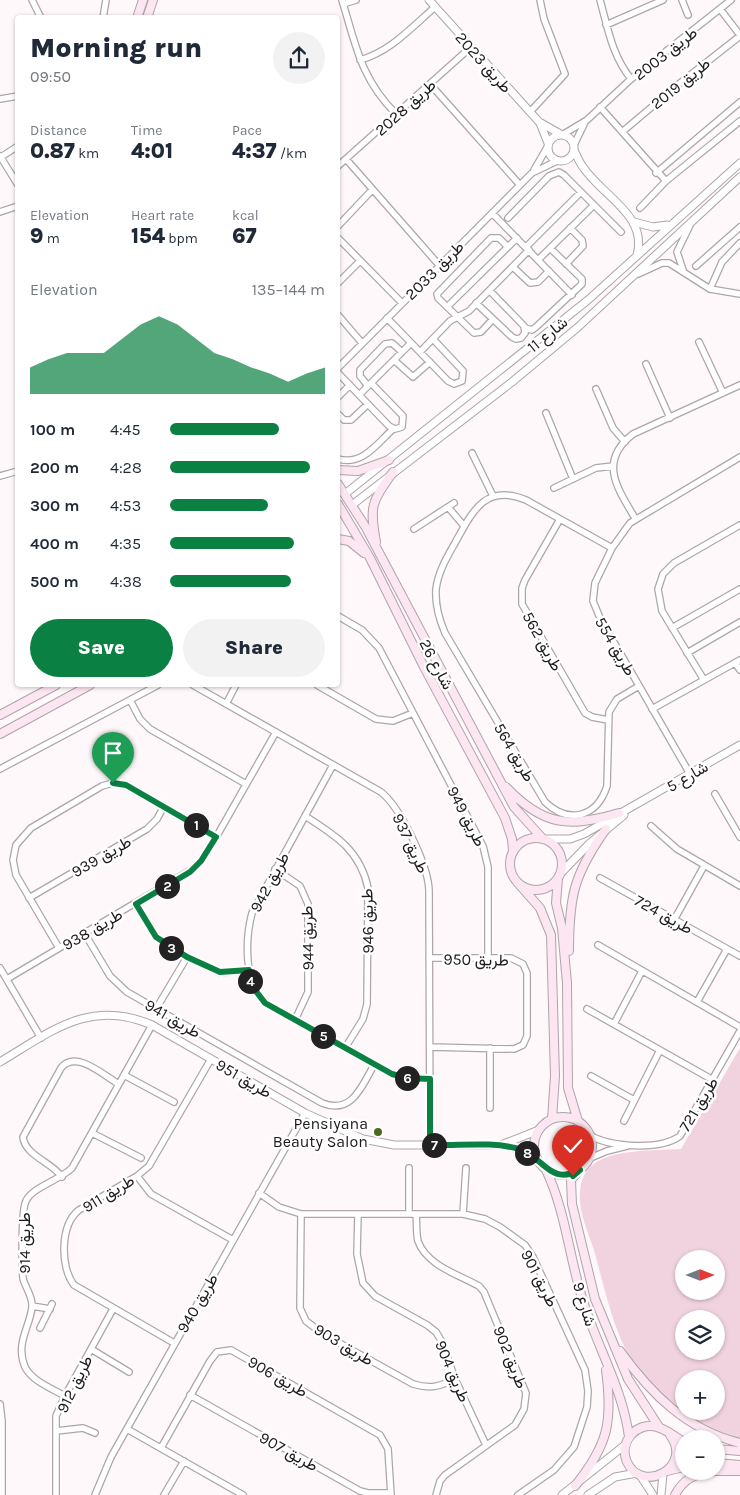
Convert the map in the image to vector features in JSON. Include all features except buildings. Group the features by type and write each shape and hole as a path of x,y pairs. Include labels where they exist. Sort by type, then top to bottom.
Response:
{"main road":[{"path":"138,15 143,0"},
{"path":"148,15 154,0"},
{"path":"340,470 358,471 389,460"},
{"path":"377,549 371,518 373,504 393,472"},
{"name":"شارع 26","path":"340,487 377,549 497,778 520,815 544,839"},
{"path":"340,500 345,494"},
{"path":"341,515 352,505"},
{"name":"شارع 26","path":"341,515 370,558 424,667 505,818 512,839 513,851"},
{"path":"340,539 349,541 370,558"},
{"path":"0,715 52,687"},
{"path":"0,734 86,687"},
{"path":"497,778 530,810 552,821 570,823 591,822 618,814"},
{"path":"578,1121 566,1117 552,1119 539,1130 534,1144 537,1158 545,1168 558,1174 566,1175 580,1170 588,1159 592,1147 589,1135 578,1121 568,1088 567,983 569,924 573,891 582,864 606,829"},
{"path":"552,1119 555,1076 551,935 540,908 517,882 510,864 513,851 523,841 536,838 544,839 558,850 562,866 558,876 556,903 563,937 567,983"},
{"path":"517,882 523,886 538,890 546,888 558,876"},
{"name":"شارع 9","path":"545,1168 556,1192 583,1303 624,1412 627,1441"},
{"name":"شارع 9","path":"580,1170 571,1180 572,1204 595,1299 628,1378 659,1427"},
{"path":"613,1340 648,1386 676,1412 695,1426 717,1437 740,1443"},
{"path":"575,1486 595,1460 607,1426 609,1396 605,1360"},
{"path":"675,1438 659,1427 642,1427 627,1441 628,1463 638,1474 654,1477 675,1470"},
{"path":"665,1473 673,1464 676,1451 670,1435"},
{"path":"725,1450 740,1451"},
{"path":"725,1464 740,1465"},
{"path":"725,1471 740,1471"},
{"path":"675,1495 681,1484 687,1480"}],"street":[{"path":"32,0 40,15"},
{"path":"104,15 106,0"},
{"path":"356,0 342,2 360,60 374,89 396,114"},
{"name":"طريق 2023","path":"429,0 540,123 562,134"},
{"path":"530,112 565,74 544,19 540,0"},
{"path":"600,0 611,46 621,65 632,79"},
{"path":"606,24 663,0"},
{"path":"682,0 688,15"},
{"name":"طريق 2003","path":"586,120 632,79 731,0"},
{"path":"360,60 390,46 435,7"},
{"path":"720,9 740,36"},
{"name":"طريق 2019","path":"622,132 740,36"},
{"name":"طريق 2028","path":"340,164 471,47"},
{"path":"430,84 520,185"},
{"path":"0,98 15,96"},
{"path":"656,173 740,102"},
{"path":"600,107 664,180"},
{"path":"583,168 559,161 550,156 548,144 554,137 586,120"},
{"path":"559,161 570,158 586,120"},
{"path":"640,208 664,180 740,121"},
{"name":"طريق 2023","path":"540,123 548,144"},
{"path":"562,134 571,139 583,168 634,221 640,240 637,255"},
{"name":"طريق 2033","path":"340,366 532,173 548,144"},
{"path":"15,148 0,156 15,180"},
{"path":"346,159 439,265"},
{"name":"طريق 2033","path":"532,173 559,161"},
{"name":"شارع 11","path":"345,494 567,318 740,163"},
{"path":"508,218 554,173 564,175 621,232"},
{"name":"شارع 11","path":"352,505 512,382 638,274 740,177"},
{"path":"340,224 372,190"},
{"path":"420,352 457,317 465,314 490,291 581,192"},
{"path":"538,260 594,205"},
{"path":"0,212 15,207"},
{"path":"492,212 572,294"},
{"path":"634,221 653,227 670,224"},
{"path":"684,272 677,252 691,222"},
{"path":"696,266 740,227"},
{"path":"566,264 581,250 583,244 570,228"},
{"path":"710,288 722,262 739,244 729,236"},
{"path":"493,319 482,332 476,334 438,298 437,292 491,238 499,238 508,247"},
{"path":"447,307 517,238"},
{"path":"340,240 402,303"},
{"path":"490,291 525,328 534,329 582,285 582,281 550,248"},
{"path":"340,281 360,261"},
{"path":"638,274 666,263 710,288 740,294"},
{"path":"512,267 530,283 538,282 549,271"},
{"path":"476,304 516,339 524,335 525,328"},
{"path":"387,318 451,383 458,383 464,378 461,368 433,339"},
{"path":"340,320 362,343"},
{"path":"340,459 348,461 362,457 393,429 402,427 403,416 360,376 360,370 379,350 390,342 402,352"},
{"path":"699,342 723,393"},
{"path":"359,395 411,343"},
{"path":"394,360 413,377 430,362"},
{"path":"646,364 670,418"},
{"path":"340,375 393,429"},
{"path":"340,395 350,386"},
{"path":"635,518 616,484 613,466 616,455 625,442 633,434 740,386"},
{"path":"596,389 613,428 625,442"},
{"path":"340,416 344,420 351,420 368,404"},
{"path":"546,413 573,479"},
{"path":"472,453 493,496 515,495 612,548"},
{"name":"طريق 554","path":"690,774 600,618 593,601 594,583 612,548 635,518 740,457"},
{"path":"554,488 602,466 613,466"},
{"path":"0,476 15,472"},
{"name":"طريق 564","path":"493,496 476,507 439,575 436,599 440,622 545,802 552,809 566,815 581,815 594,808 604,796 608,774 609,712 617,699 639,686"},
{"path":"414,528 451,505 464,526"},
{"name":"طريق 562","path":"560,519 525,580 522,588 522,604 585,713 592,717 608,720"},
{"path":"704,680 659,604 658,589 663,574 674,563 740,525"},
{"path":"672,628 740,589"},
{"name":"طريق 949","path":"340,617 362,630 375,643 485,851 488,867 488,958"},
{"path":"687,653 740,622"},
{"path":"652,709 738,661 740,670"},
{"path":"0,769 154,687"},
{"name":"طريق 937","path":"196,687 377,789 390,800 421,856 429,884 430,1145"},
{"path":"226,704 235,687"},
{"path":"320,687 376,719 393,721 413,713"},
{"path":"130,700 140,719 150,729 246,784"},
{"name":"طريق 938","path":"7,979 190,872 201,861 216,837 276,732"},
{"name":"شارع 5","path":"544,839 577,837 634,807 740,745"},
{"name":"طريق 942","path":"334,765 252,913 249,925 249,970 252,986 261,999 374,1065 402,1077 430,1079"},
{"path":"59,948 16,875 13,860 19,838 31,828 109,783 126,785 216,837"},
{"path":"715,794 740,837"},
{"name":"طريق 939","path":"29,898 147,830 158,819 164,806"},
{"name":"شارع 5","path":"558,876 606,829 634,807"},
{"name":"طريق 946","path":"305,816 344,842 363,872 368,888 367,1004 363,1019 345,1048"},
{"path":"651,826 674,847 740,886"},
{"path":"674,920 704,866"},
{"name":"طريق 944","path":"275,869 300,886 308,904 308,986 304,1003 295,1020"},
{"name":"طريق 724","path":"600,878 740,956"},
{"path":"136,904 156,937 187,957 220,972 249,970"},
{"name":"طريق 941","path":"85,934 115,982 156,1009 329,1105 343,1105 355,1098 374,1065"},
{"path":"598,946 740,1026"},
{"path":"697,1002 727,949"},
{"path":"156,1009 187,957"},
{"name":"طريق 950","path":"430,958 516,960 523,964 527,973 526,1042 514,1049 430,1047"},
{"path":"0,968 41,1038"},
{"path":"614,1024 642,971"},
{"path":"587,1009 713,1080"},
{"name":"طريق 951","path":"0,1062 69,1023 93,1014 116,1014 152,1025 305,1113 363,1139 394,1145 500,1145 519,1150 537,1158"},
{"name":"طريق 914","path":"32,1306 23,1276 25,1203 30,1195 62,1177 72,1168 152,1025"},
{"name":"طريق 721","path":"589,1135 604,1142 634,1145 667,1143 680,1136 740,1031"},
{"path":"490,1048 490,1108"},
{"path":"624,1120 660,1050"},
{"name":"طريق 911","path":"174,1343 78,1289 70,1281 65,1265 66,1230 72,1217 79,1210 137,1176 152,1161 211,1059"},
{"path":"62,1177 53,1166 26,1148 23,1138 61,1068 68,1062 78,1061 119,1084"},
{"path":"124,1075 174,1102"},
{"path":"591,1076 634,1100"},
{"name":"طريق 940","path":"95,1495 111,1457 305,1113"},
{"name":"طريق 951","path":"500,1145 539,1130"},
{"path":"92,1133 141,1158"},
{"name":"طريق 721","path":"588,1159 608,1151 634,1145"},
{"path":"408,1168 409,1214"},
{"path":"463,1214 466,1168"},
{"path":"137,1176 151,1194 233,1240"},
{"name":"طريق 901","path":"260,1193 279,1207 301,1214 463,1214 493,1223 512,1235 529,1251 584,1370 588,1391 586,1407 574,1447 554,1470 518,1495"},
{"name":"طريق 903","path":"301,1214 300,1308 306,1321 323,1334 413,1384 426,1388 438,1388 455,1379"},
{"name":"طريق 904","path":"358,1214 357,1254 363,1283 375,1296 436,1332 442,1342 455,1379 486,1445"},
{"name":"طريق 902","path":"416,1214 418,1240 425,1254 435,1262 479,1286 484,1292 525,1387 524,1409 515,1425 445,1474 440,1481 436,1495"},
{"path":"40,1328 51,1306 32,1306 22,1339 24,1365 35,1379 65,1396"},
{"name":"طريق 912","path":"56,1495 56,1416 65,1396 114,1309"},
{"path":"91,1349 129,1372"},
{"name":"طريق 906","path":"161,1448 190,1395 218,1352 230,1350 237,1352 380,1436 388,1450 391,1494"},
{"name":"طريق 907","path":"190,1395 360,1491 391,1494"},
{"path":"0,1404 2,1495"},
{"path":"56,1431 83,1428 95,1432"},
{"path":"127,1429 243,1495"},
{"path":"562,1495 627,1441"},
{"path":"164,1495 184,1461"},
{"path":"661,1495 665,1473"},
{"path":"588,1495 615,1477 638,1474 653,1495"}],"shaded area":[{"path":"740,1048 740,1438 725,1434 725,1430 716,1430 695,1420 725,1420 725,1370 675,1370 675,1408 661,1397 640,1374 630,1358 615,1323 581,1208 581,1183 587,1170 599,1161 609,1156 633,1152 681,1149"}],"place":[{"name":"Pensiyana Beauty Salon","path":"378,1132"}],"route":[{"path":"113,783 126,785 216,837 206,855 196,867 136,904 152,933 160,941 216,972 229,973 249,970 250,981 254,991 265,1003 392,1074 407,1078 430,1079 430,1145 500,1145 531,1154 551,1172 566,1175 580,1170 573,1176"}]}
